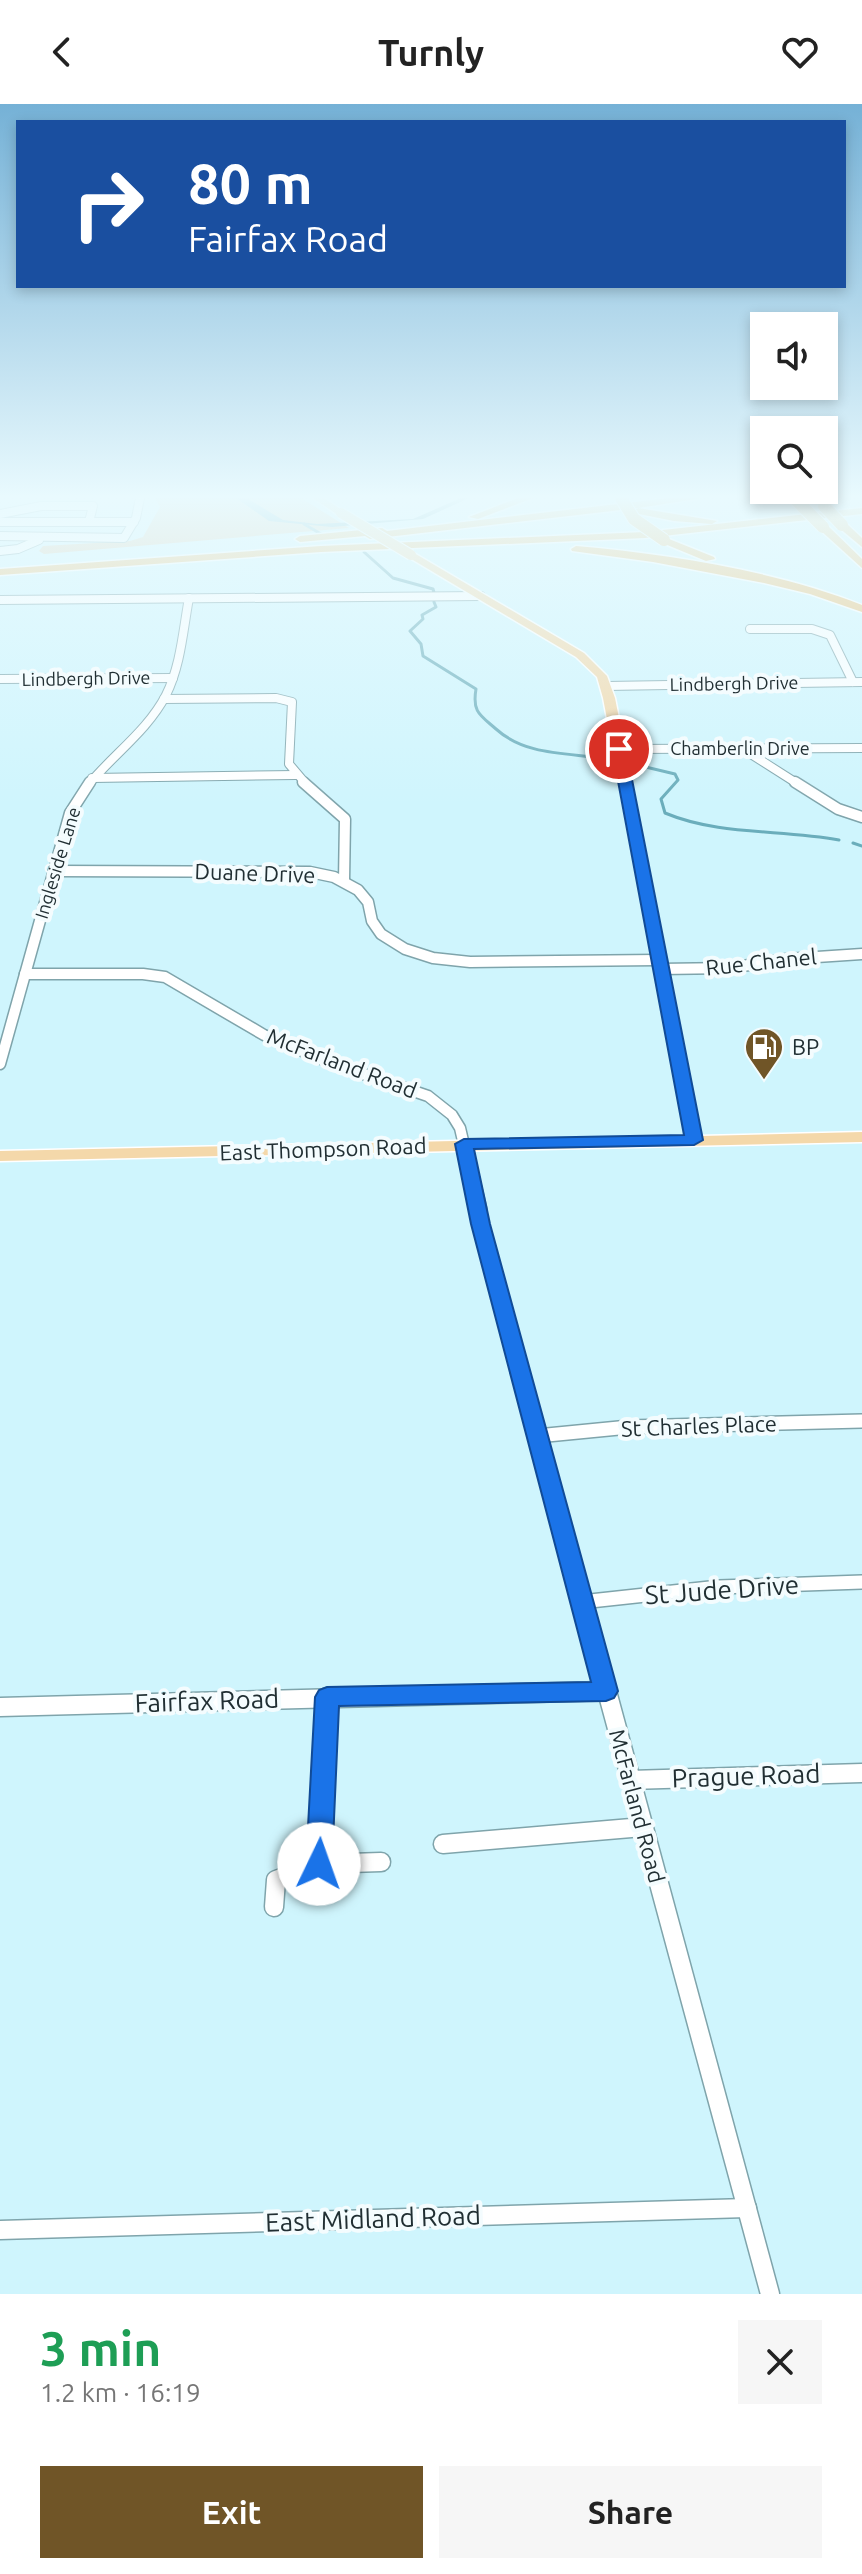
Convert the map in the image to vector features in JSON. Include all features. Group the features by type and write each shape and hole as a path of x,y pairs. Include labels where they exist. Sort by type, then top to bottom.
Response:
{"highway":[{"path":"835,600 862,609"}],"main road":[{"path":"488,600 580,655 602,676 606,686 694,1140"},
{"name":"East Thompson Road","path":"0,1156 862,1137"}],"street":[{"name":"Ingleside Lane","path":"0,1064 70,813 92,778 146,724 164,699 173,678 189,600"},
{"path":"750,629 812,629 826,633 833,638 857,682"},
{"name":"Lindbergh Drive","path":"0,679 173,678"},
{"name":"Lindbergh Drive","path":"606,686 857,682"},
{"name":"Lindbergh Drive","path":"164,699 288,700 292,705 287,757 296,775"},
{"name":"Chamberlin Drive","path":"619,749 862,748"},
{"path":"743,749 838,809 862,817"},
{"path":"92,778 296,775 345,819 344,881"},
{"name":"Duane Drive","path":"54,871 292,870 322,874 344,881 366,898 372,921 381,934 405,949 433,958 470,962 659,965"},
{"name":"Rue Chanel","path":"659,965 730,968 787,959 862,954"},
{"name":"McFarland Road","path":"25,974 143,974 177,981 264,1035 331,1063 428,1096 452,1115 464,1144 480,1224 770,2294"},
{"name":"St Charles Place","path":"537,1436 629,1427 862,1421"},
{"name":"St Jude Drive","path":"581,1602 719,1587 862,1582"},
{"name":"Fairfax Road","path":"0,1707 606,1691"},
{"path":"319,1864 327,1697"},
{"name":"Prague Road","path":"630,1780 862,1773"},
{"path":"443,1844 643,1827"},
{"path":"274,1907 276,1880 319,1864 381,1862"},
{"name":"East Midland Road","path":"0,2230 747,2208"}],"waterway":[{"path":"434,602 436,607 422,615 423,619 410,631 421,644 423,656 476,689 476,708 486,720 522,745 614,760"},
{"path":"629,763 675,774 678,780 661,799 665,813 729,829 839,840"},
{"path":"853,843 862,846"}],"place":[{"name":"BP","path":"764,1081"}],"route":[{"path":"319,1864 327,1697 606,1691 480,1224 480,1210 464,1144 694,1140 619,749"}]}
